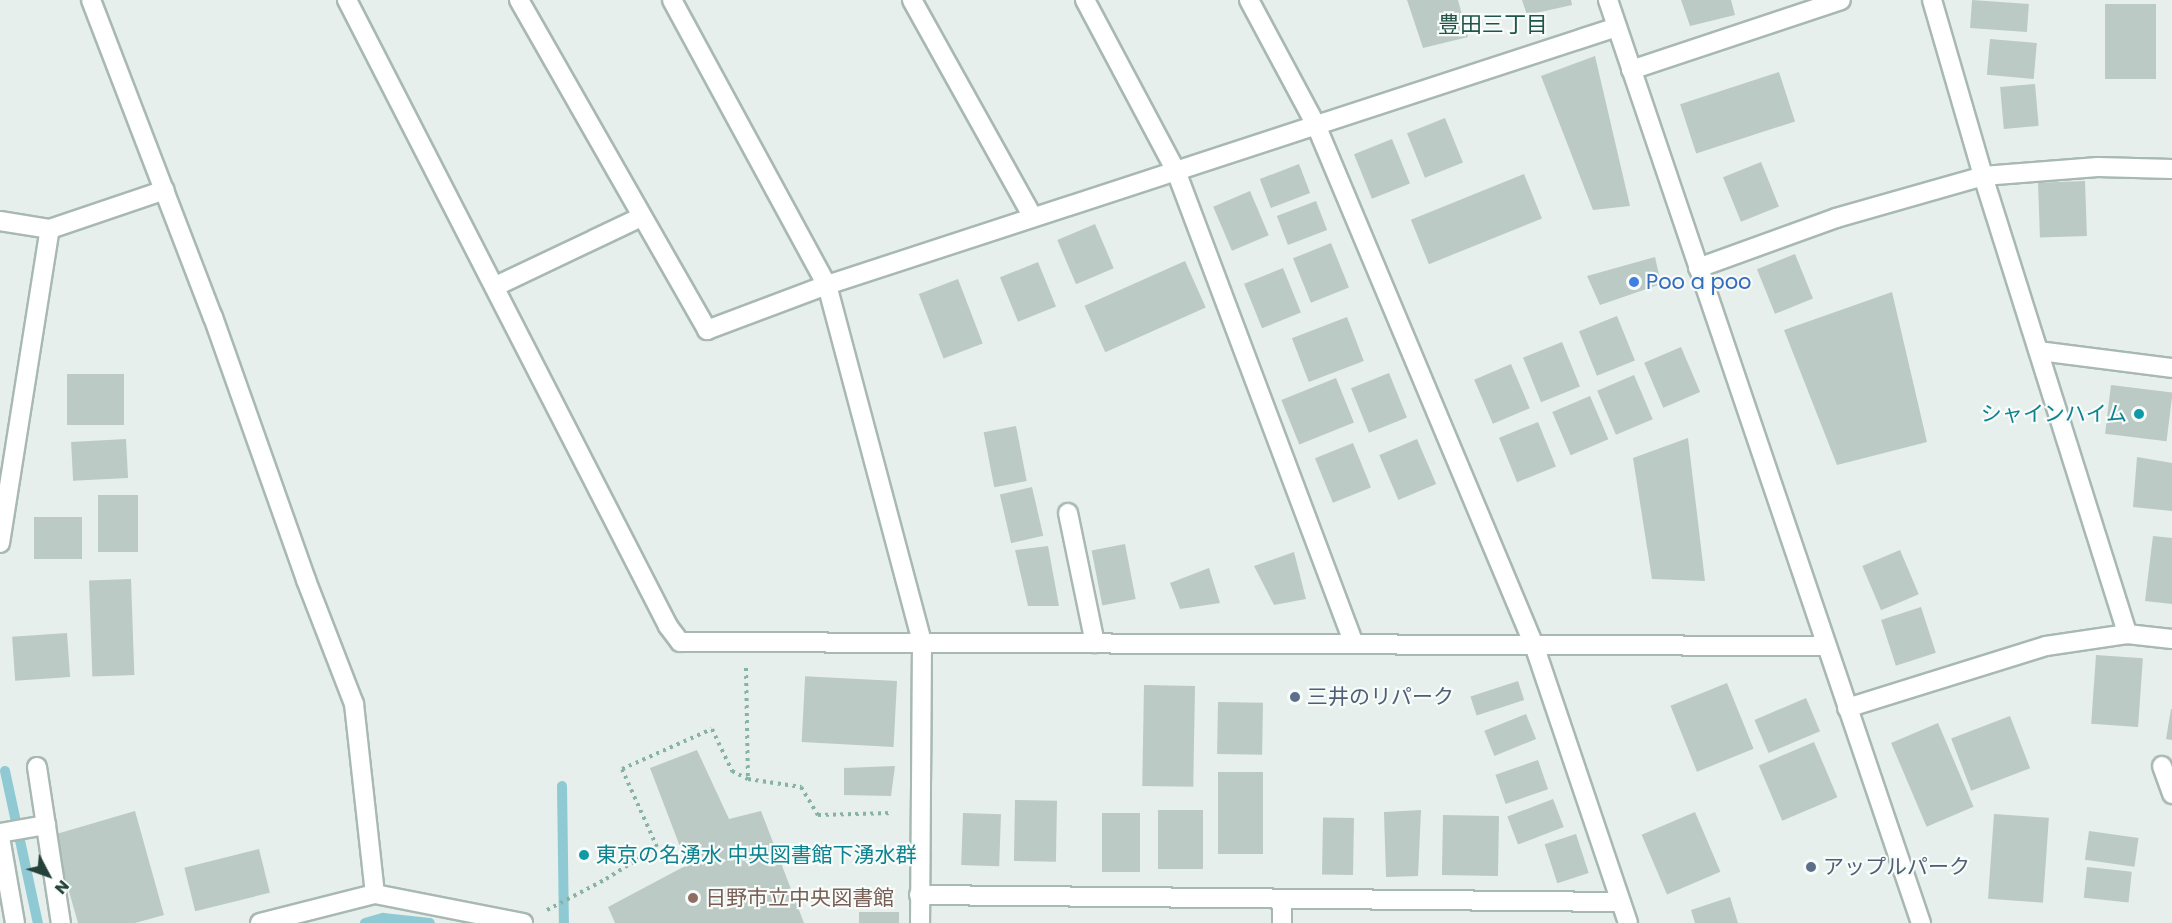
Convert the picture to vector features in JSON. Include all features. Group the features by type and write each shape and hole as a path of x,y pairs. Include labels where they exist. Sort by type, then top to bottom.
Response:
{"street":[{"path":"91,0 213,317 306,580 354,704 375,894"},
{"path":"347,0 496,286 668,626 680,642 1826,646"},
{"path":"519,0 707,330 827,285 1617,27"},
{"path":"672,0 827,285 922,642 920,923"},
{"path":"912,0 1033,217"},
{"path":"1085,0 1176,171 1354,644"},
{"path":"1249,0 1316,125 1534,645 1628,923"},
{"path":"1608,0 1921,923"},
{"path":"1631,70 1841,0"},
{"path":"1932,0 1983,176 2127,633"},
{"path":"1698,268 1836,218 1983,176 2098,167 2172,169"},
{"path":"0,221 50,229 165,190"},
{"path":"496,286 641,217"},
{"path":"0,543 50,229"},
{"path":"2038,351 2172,368"},
{"path":"1068,513 1095,643"},
{"path":"1847,708 2046,646 2127,633 2172,639"},
{"path":"2162,766 2172,794"},
{"path":"37,767 41,826 61,923"},
{"path":"15,923 3,834 41,826"},
{"path":"260,923 375,894 523,923"},
{"path":"919,895 1620,902"},
{"path":"1282,899 1282,923"}],"path":[{"path":"746,668 748,779"},
{"path":"523,923 606,879 657,847 622,769 712,729 732,771 748,779 801,787 818,815 896,812"}],"building":[{"path":"1407,0 1458,0 1468,37 1423,48"},
{"path":"1522,0 1571,0 1572,5 1527,15"},
{"path":"1681,0 1731,0 1735,15 1690,26"},
{"path":"1972,0 2029,4 2027,32 1970,28"},
{"path":"2105,4 2156,4 2156,79 2105,79"},
{"path":"1990,39 2037,43 2034,79 1987,75"},
{"path":"1595,56 1630,206 1593,210 1541,76"},
{"path":"1779,72 1795,121 1696,154 1680,104"},
{"path":"2035,84 2039,126 2004,129 2000,87"},
{"path":"1445,118 1463,163 1425,178 1407,133"},
{"path":"1392,139 1410,184 1372,199 1354,154"},
{"path":"1761,162 1779,207 1741,222 1723,177"},
{"path":"1299,164 1310,193 1271,208 1260,179"},
{"path":"1524,174 1542,219 1429,264 1411,220"},
{"path":"2085,181 2087,236 2040,238 2038,183"},
{"path":"1250,191 1269,235 1232,251 1213,207"},
{"path":"1316,201 1327,230 1288,245 1277,216"},
{"path":"1095,224 1114,268 1076,284 1057,240"},
{"path":"1331,243 1349,288 1311,303 1293,258"},
{"path":"1795,254 1813,299 1775,314 1757,269"},
{"path":"1655,257 1661,284 1600,305 1587,276"},
{"path":"1185,261 1206,308 1105,352 1085,306"},
{"path":"1038,262 1056,307 1018,322 1000,277"},
{"path":"1283,268 1301,313 1262,328 1244,284"},
{"path":"958,279 983,343 944,358 919,294"},
{"path":"1892,292 1927,442 1837,465 1784,330"},
{"path":"1617,316 1635,361 1597,376 1579,331"},
{"path":"1347,317 1364,361 1309,382 1292,338"},
{"path":"1562,342 1580,387 1541,402 1523,358"},
{"path":"1681,347 1700,392 1663,408 1644,363"},
{"path":"1511,364 1530,408 1493,424 1474,380"},
{"path":"1389,373 1407,418 1369,433 1351,388"},
{"path":"67,374 124,374 124,425 67,425"},
{"path":"1634,375 1653,419 1616,435 1597,391"},
{"path":"1336,378 1354,423 1299,445 1281,400"},
{"name":"シャインハイム","path":"2111,385 2172,392 2167,441 2105,434"},
{"path":"1590,396 1608,439 1571,455 1552,412"},
{"path":"1538,422 1556,467 1517,482 1499,438"},
{"path":"1016,426 1027,481 994,487 984,432"},
{"path":"1688,438 1705,581 1652,579 1633,458"},
{"path":"126,439 128,478 73,481 71,442"},
{"path":"1417,439 1436,484 1398,500 1379,455"},
{"path":"1353,443 1371,488 1333,503 1315,458"},
{"path":"2137,457 2172,463 2172,511 2133,507"},
{"path":"1032,487 1043,536 1011,543 1000,494"},
{"path":"98,495 138,495 138,552 98,552"},
{"path":"34,517 82,517 82,559 34,559"},
{"path":"2153,536 2172,538 2172,604 2145,601"},
{"path":"1125,544 1136,599 1102,605 1092,550"},
{"path":"1048,546 1059,606 1028,606 1015,550"},
{"path":"1900,550 1919,594 1881,610 1862,566"},
{"path":"1294,552 1306,599 1274,605 1254,566"},
{"path":"1209,568 1220,603 1180,609 1170,583"},
{"path":"131,579 134,675 92,676 89,580"},
{"path":"1921,607 1936,653 1896,666 1881,620"},
{"path":"67,633 70,677 15,681 12,637"},
{"path":"2096,655 2143,658 2138,727 2091,724"},
{"path":"805,676 897,681 894,747 802,742"},
{"path":"1518,681 1524,700 1477,715 1470,696"},
{"path":"1727,683 1754,749 1697,772 1670,706"},
{"path":"1144,685 1195,686 1193,787 1142,786"},
{"path":"1806,698 1820,731 1769,753 1754,720"},
{"path":"1218,702 1263,703 1262,755 1217,754"},
{"path":"2172,709 2172,740 2166,739"},
{"path":"1526,714 1536,739 1494,756 1484,731"},
{"path":"2010,716 2030,768 1971,791 1951,739"},
{"path":"1938,723 1974,807 1927,827 1891,743"},
{"path":"1814,742 1837,797 1782,821 1759,765"},
{"path":"697,750 729,819 761,811 804,923 615,923 608,907 687,865 650,768"},
{"path":"1538,760 1548,789 1506,804 1495,775"},
{"path":"895,766 891,796 844,795 844,768"},
{"path":"1218,772 1263,772 1263,854 1218,854"},
{"path":"1553,799 1564,827 1518,845 1507,817"},
{"path":"1015,800 1057,801 1056,862 1014,861"},
{"path":"1158,810 1203,810 1203,869 1158,869"},
{"path":"1421,810 1418,876 1386,877 1384,812"},
{"path":"135,811 164,915 135,923 78,923 53,835"},
{"path":"1695,812 1720,872 1667,894 1642,835"},
{"path":"963,813 1001,814 999,866 961,865"},
{"path":"1102,813 1140,813 1140,872 1102,872"},
{"path":"1994,814 2049,818 2043,903 1988,899"},
{"path":"1443,815 1499,816 1498,876 1442,875"},
{"path":"1323,817 1354,818 1353,875 1322,874"},
{"path":"2089,831 2139,838 2134,867 2085,860"},
{"path":"1576,834 1589,873 1557,883 1545,844"},
{"path":"259,849 270,893 195,911 184,868"},
{"path":"2087,867 2132,872 2129,903 2084,898"},
{"path":"1730,897 1738,923 1695,923 1691,910"},
{"path":"859,912 899,912 899,923 859,923"}],"waterway":[{"path":"5,771 38,923"},
{"path":"562,786 564,923"},
{"path":"365,923 383,918 430,923"}],"place":[{"name":"Poo a poo","path":"1634,282"},
{"name":"シャインハイム","path":"2139,414"},
{"name":"三井のリパーク","path":"1295,697"},
{"name":"東京の名湧水 中央図書館下湧水群","path":"584,855"},
{"name":"アップルパーク","path":"1811,867"},
{"name":"日野市立中央図書館","path":"693,898"}],"district":[{"name":"豊田三丁目","path":"1493,25"}]}
